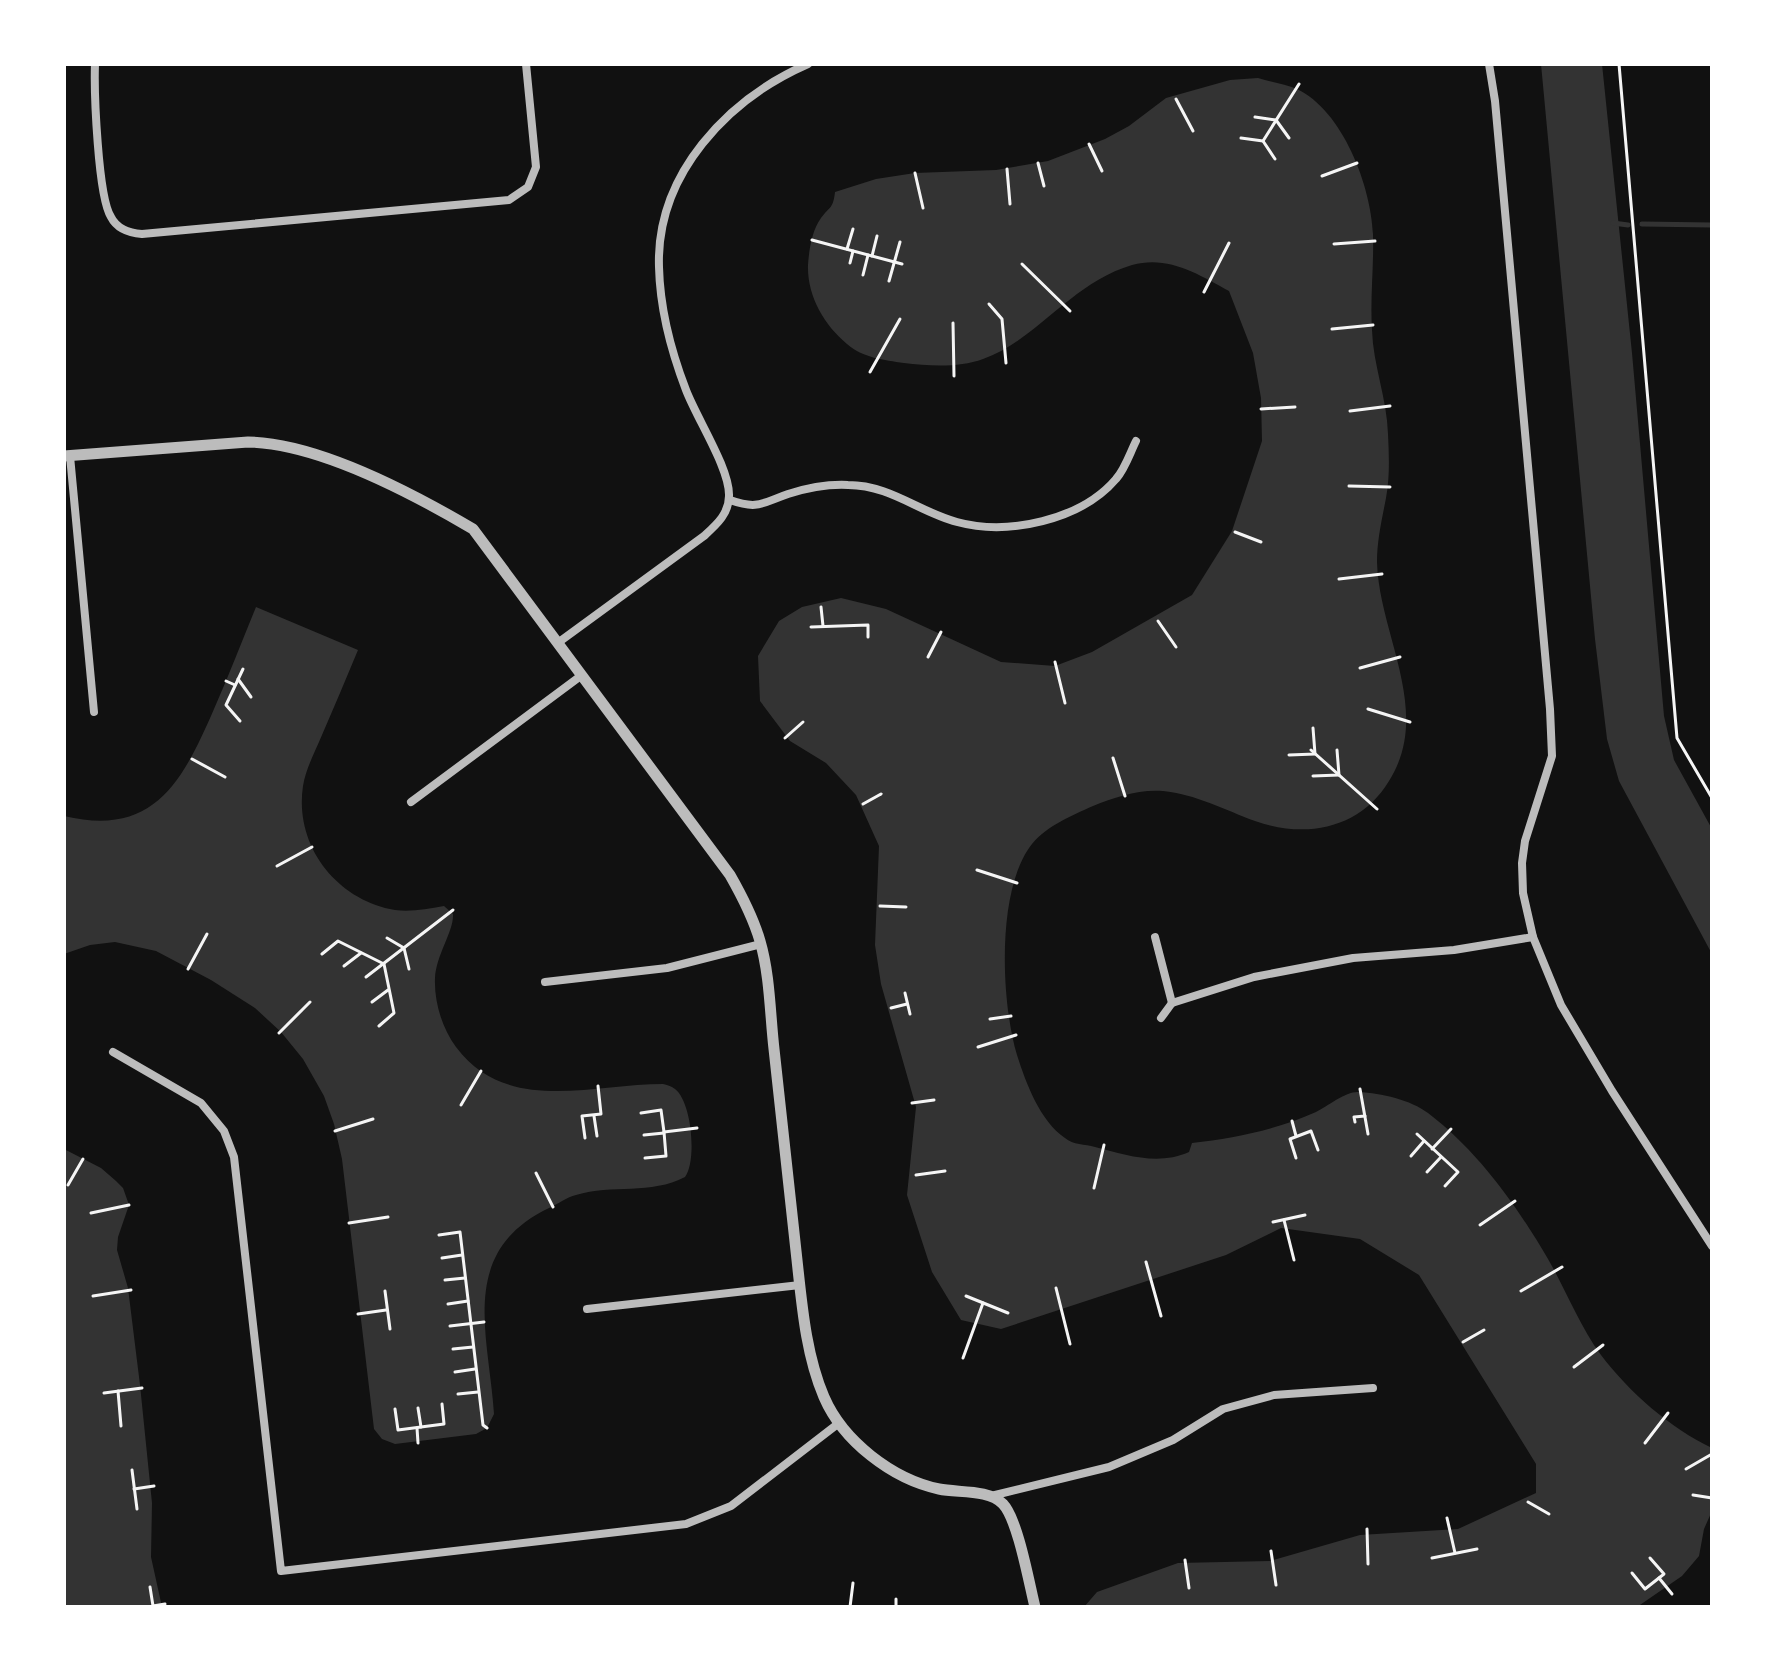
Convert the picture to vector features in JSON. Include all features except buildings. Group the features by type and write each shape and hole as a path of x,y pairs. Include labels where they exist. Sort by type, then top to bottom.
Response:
{"street":[{"path":"95,64 104,201 121,229 142,234 509,200 528,187 536,167 526,64"},
{"path":"559,642 704,536 721,520 730,500 728,480 686,388 671,343 658,264 664,222 677,182 695,152 717,125 740,104 779,77 808,64"},
{"path":"1489,64 1495,101 1552,756 1525,841 1523,893 1533,937 1561,1005 1612,1091 1712,1246"},
{"path":"730,500 763,505 815,487 850,484 905,498 929,513 960,523 994,526 1025,524 1050,519 1079,507 1102,492 1118,477 1136,441"},
{"path":"94,712 67,456 248,442 276,444 310,452 427,502 473,529 730,875 752,915 761,944 800,1285 817,1380 839,1423 871,1455 911,1480 936,1488 990,1496 1001,1502 1011,1515 1035,1607"},
{"path":"411,802 582,675"},
{"path":"1155,937 1172,1003"},
{"path":"1161,1018 1172,1003 1254,977 1353,958 1454,950 1533,937"},
{"path":"545,982 667,968 761,944"},
{"path":"113,1052 201,1103 224,1131 234,1157 281,1571 686,1524 731,1506 839,1423"},
{"path":"587,1309 800,1285"},
{"path":"990,1496 1109,1467 1173,1440 1223,1409 1274,1395 1373,1388"}],"path":[{"path":"1619,64 1677,738 1712,798"},
{"path":"1263,141 1299,84"},
{"path":"1176,99 1193,131"},
{"path":"1255,117 1276,120 1289,138"},
{"path":"1241,138 1263,141 1275,159"},
{"path":"1089,144 1102,171"},
{"path":"1038,163 1044,186"},
{"path":"1322,176 1357,163"},
{"path":"1007,169 1010,204"},
{"path":"915,173 923,208"},
{"path":"847,249 853,229"},
{"path":"863,275 877,236"},
{"path":"812,240 902,264"},
{"path":"1334,244 1375,241"},
{"path":"889,281 900,242"},
{"path":"1204,292 1229,243"},
{"path":"850,263 853,251"},
{"path":"1022,264 1070,311"},
{"path":"989,304 1002,319 1006,363"},
{"path":"870,372 900,319"},
{"path":"953,323 954,376"},
{"path":"1332,329 1373,325"},
{"path":"1350,411 1390,406"},
{"path":"1261,409 1295,407"},
{"path":"1349,486 1390,487"},
{"path":"1235,532 1261,542"},
{"path":"1339,579 1382,574"},
{"path":"821,607 823,626"},
{"path":"1158,621 1176,647"},
{"path":"811,627 868,625 868,637"},
{"path":"928,657 941,632"},
{"path":"1360,668 1400,657"},
{"path":"1055,662 1065,703"},
{"path":"240,721 226,705 243,669"},
{"path":"238,679 251,697"},
{"path":"226,681 235,685"},
{"path":"1368,709 1410,722"},
{"path":"785,738 803,722"},
{"path":"1313,728 1313,752 1377,809"},
{"path":"1337,750 1339,775"},
{"path":"1289,755 1313,752"},
{"path":"1113,758 1125,796"},
{"path":"192,759 225,777"},
{"path":"1313,776 1339,775"},
{"path":"863,804 881,794"},
{"path":"277,866 312,847"},
{"path":"977,870 1017,883"},
{"path":"880,906 906,907"},
{"path":"366,977 453,910"},
{"path":"188,969 207,934"},
{"path":"387,938 404,948 409,969"},
{"path":"322,954 338,941 384,964"},
{"path":"344,966 361,953"},
{"path":"379,1026 394,1013 384,964"},
{"path":"372,1002 389,989"},
{"path":"905,993 910,1014"},
{"path":"279,1033 310,1002"},
{"path":"891,1008 907,1004"},
{"path":"990,1019 1011,1016"},
{"path":"978,1047 1016,1035"},
{"path":"461,1105 481,1071"},
{"path":"585,1138 582,1116 601,1114 598,1086"},
{"path":"1360,1089 1368,1134"},
{"path":"912,1103 934,1100"},
{"path":"641,1113 661,1110 664,1133 666,1156 645,1158"},
{"path":"594,1115 597,1136"},
{"path":"1355,1122 1354,1117 1365,1116"},
{"path":"335,1131 373,1119"},
{"path":"1292,1121 1296,1136"},
{"path":"644,1135 697,1128"},
{"path":"1432,1149 1451,1129"},
{"path":"1296,1158 1290,1139 1296,1136 1311,1131 1318,1150"},
{"path":"1417,1134 1458,1172 1445,1186"},
{"path":"1411,1156 1424,1141"},
{"path":"1094,1188 1104,1145"},
{"path":"1427,1172 1441,1157"},
{"path":"68,1185 83,1159"},
{"path":"916,1175 945,1171"},
{"path":"536,1173 553,1207"},
{"path":"1480,1225 1515,1201"},
{"path":"91,1213 129,1205"},
{"path":"1273,1222 1305,1215"},
{"path":"349,1223 388,1217"},
{"path":"1284,1220 1294,1260"},
{"path":"439,1235 460,1232 483,1425 487,1428"},
{"path":"442,1258 463,1255"},
{"path":"1146,1262 1161,1316"},
{"path":"1521,1291 1562,1267"},
{"path":"445,1280 466,1278"},
{"path":"1056,1288 1070,1344"},
{"path":"93,1296 131,1290"},
{"path":"385,1291 390,1329"},
{"path":"966,1296 1008,1313"},
{"path":"448,1304 468,1301"},
{"path":"963,1358 983,1303"},
{"path":"358,1314 388,1310"},
{"path":"450,1326 484,1322"},
{"path":"1463,1342 1484,1330"},
{"path":"1574,1367 1603,1345"},
{"path":"453,1349 474,1347"},
{"path":"455,1372 476,1369"},
{"path":"104,1393 142,1388"},
{"path":"118,1391 121,1426"},
{"path":"458,1394 479,1392"},
{"path":"395,1409 398,1430 444,1424 442,1404"},
{"path":"418,1408 418,1443"},
{"path":"1645,1443 1668,1413"},
{"path":"1686,1469 1712,1454"},
{"path":"132,1470 137,1509"},
{"path":"134,1489 154,1486"},
{"path":"1693,1495 1712,1498"},
{"path":"1528,1502 1549,1514"},
{"path":"1447,1518 1455,1553"},
{"path":"1367,1529 1368,1564"},
{"path":"1432,1558 1477,1549"},
{"path":"1271,1551 1276,1585"},
{"path":"1632,1573 1645,1589 1664,1574 1650,1558"},
{"path":"1185,1560 1189,1588"},
{"path":"1659,1578 1672,1594"},
{"path":"850,1607 853,1583"},
{"path":"150,1587 153,1606 165,1604"},
{"path":"896,1599 896,1607"}],"shaded area":[{"path":"1541,64 1602,64 1632,353 1664,716 1674,760 1712,829 1712,954 1619,781 1607,739"},
{"path":"1258,78 1297,89 1328,114 1352,152 1367,194 1373,234 1373,343 1385,407 1389,450 1388,482 1377,562 1380,589 1405,700 1406,728 1401,754 1389,781 1377,797 1363,810 1330,826 1293,829 1274,826 1187,795 1145,791 1101,803 1045,831 1032,844 1020,864 1007,917 1005,977 1017,1055 1035,1101 1056,1131 1072,1142 1130,1156 1154,1159 1177,1156 1189,1152 1192,1143 1239,1136 1286,1124 1354,1092 1404,1101 1421,1108 1446,1128 1480,1162 1523,1219 1586,1332 1612,1369 1666,1420 1712,1448 1712,1511 1704,1529 1699,1556 1682,1576 1637,1607 1084,1607 1097,1592 1178,1563 1270,1561 1360,1535 1458,1529 1536,1493 1536,1464 1419,1275 1360,1239 1281,1228 1226,1255 1001,1329 961,1320 932,1272 907,1195 916,1107 881,984 875,945 879,846 856,795 826,763 790,741 760,701 758,656 779,621 802,607 841,598 886,609 1001,662 1055,666 1092,652 1192,595 1232,531 1262,441 1261,398 1253,353 1229,291 1170,264 1132,265 1110,273 1020,339 983,359 944,366 914,364 867,355 853,349 839,336 824,319 810,288 809,253 815,228 832,205 835,192 876,179 915,173 996,170 1048,161 1105,139 1129,126 1166,98 1230,80"},
{"path":"256,607 358,650 306,773 302,808 305,829 324,867 355,895 395,910 444,906 453,914 436,969 435,987 443,1023 456,1047 477,1068 500,1081 525,1089 552,1091 668,1085 681,1096 689,1118 692,1146 685,1177 659,1186 603,1190 573,1196 520,1226 501,1248 490,1272 485,1298 494,1414 487,1428 476,1434 395,1444 382,1439 374,1429 342,1159 334,1124 324,1096 303,1059 281,1032 255,1008 156,951 115,942 90,945 64,954 64,816 95,821 121,819 143,811 162,797 177,780 202,735"},
{"path":"64,1149 101,1168 123,1188 129,1205 117,1250 128,1288 152,1503 151,1557 162,1607 64,1607"}],"waterway":[{"path":"1613,223 1628,225"},
{"path":"1642,224 1712,225"}]}
